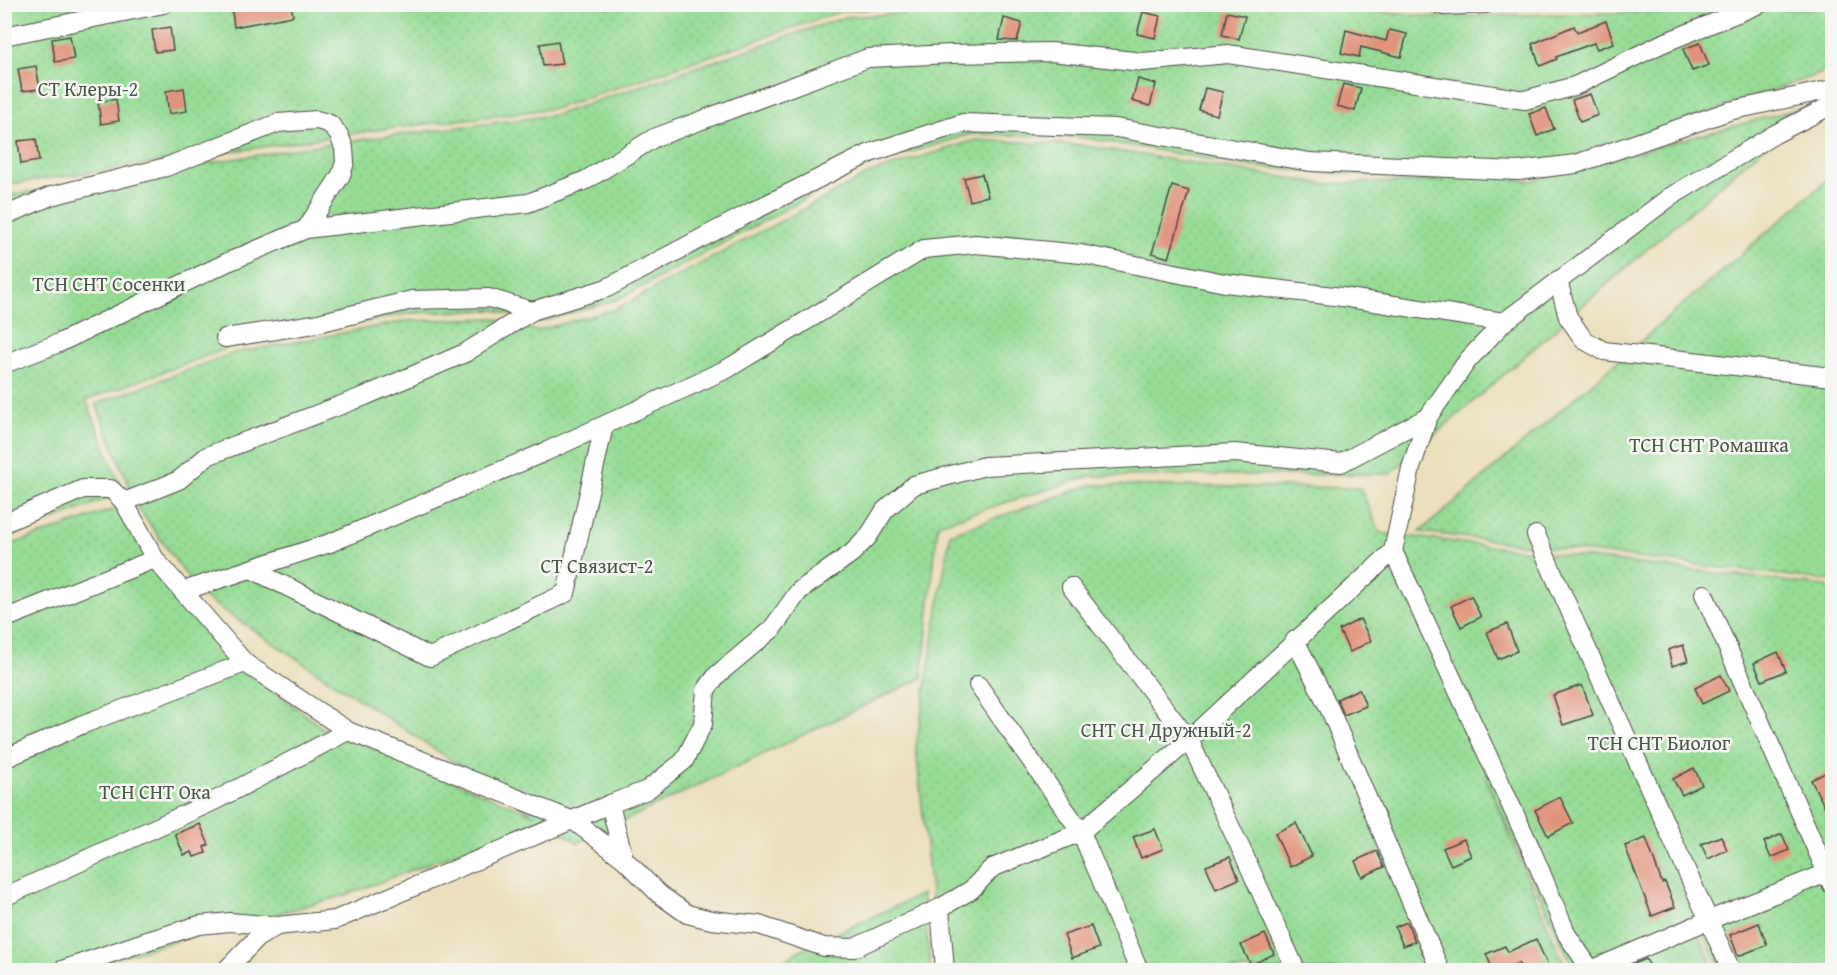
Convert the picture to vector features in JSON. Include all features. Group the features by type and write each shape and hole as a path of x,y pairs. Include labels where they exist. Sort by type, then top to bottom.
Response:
{"street":[{"path":"4,36 164,4"},
{"path":"1438,4 1444,6 1486,4"},
{"path":"4,364 59,343 228,262 306,229 528,203 586,180 654,138 868,58 1051,52 1143,62 1228,54 1525,100 1575,86 1661,44 1760,4"},
{"path":"124,502 179,480 207,456 365,396 465,353 532,311 607,288 753,211 870,153 963,123 1116,128 1310,162 1518,171 1576,164 1729,111 1833,89"},
{"path":"4,524 83,489 111,489 124,502 155,559 245,663 348,731 574,821 624,859 659,894 687,914 711,920 759,925 824,947 854,948 940,908 971,890 992,868 1081,832 1189,740 1393,551 1411,468 1428,417 1468,360 1504,322 1558,279 1670,197 1775,134 1833,105"},
{"path":"4,216 51,196 166,167 278,123 316,120 330,124 339,135 344,148 345,162 341,175 306,229"},
{"path":"183,591 330,543 604,426 727,369 924,249 976,244 1081,254 1225,283 1342,297 1504,322"},
{"path":"1558,279 1568,317 1584,340 1604,351 1833,377"},
{"path":"225,338 314,324 412,300 489,298 532,311"},
{"path":"62,970 199,926 230,922 277,926 334,920 648,790 684,762 703,724 706,690 717,675 772,629 799,591 852,553 868,537 885,510 914,485 986,466 1235,453 1341,463 1428,417"},
{"path":"250,569 430,657 566,593 604,426"},
{"path":"1536,535 1731,970"},
{"path":"1393,551 1532,851 1567,935 1591,970 1709,920 1831,877 1704,594"},
{"path":"4,619 155,559"},
{"path":"1071,587 1189,740 1296,970"},
{"path":"1295,640 1329,710 1440,970"},
{"path":"4,759 81,725 245,663"},
{"path":"978,685 1081,832 1139,970"},
{"path":"4,897 216,800 348,731"},
{"path":"610,804 624,859"},
{"path":"940,908 945,970"},
{"path":"226,970 257,938 277,926"}],"green space":[{"path":"1053,4 1304,4 1433,17 1832,8 1832,63 1822,73 1514,180 1530,181 1812,105 1390,474 1090,476 938,524 922,678 578,843 543,820 346,895 70,970 5,970 4,547 118,508 234,660 321,727 535,815 200,595 138,508 96,404 234,353 407,321 493,318 536,331 616,309 873,172 975,140 1079,145 1325,184 1445,181 1254,167 1079,137 971,134 868,165 619,299 536,323 495,310 411,313 228,348 86,400 123,492 5,539 5,196 326,144 555,115 845,17"},
{"name":"СТ Клеры-2","path":"5,5 948,5 842,11 557,108 384,129 5,185"},
{"name":"ТСН СНТ Ромашка","path":"1832,176 1832,581 1420,532"},
{"name":"СНТ СН Дружный-2","path":"1090,485 1360,488 1380,533 1832,587 1832,970 1721,970 1694,916 1573,967 1484,774 1566,969 939,970 916,747 950,534"},
{"path":"922,894 931,970 772,970 798,951"},
{"path":"1692,921 1715,970 1580,970"}],"building":[{"path":"231,4 291,4 293,16 234,27"},
{"path":"1143,12 1160,16 1155,38 1137,34"},
{"path":"1227,12 1245,16 1239,39 1222,35"},
{"path":"1004,18 1022,23 1017,41 999,40"},
{"path":"1606,21 1614,43 1597,49 1594,43 1556,57 1557,59 1540,66 1532,44 1574,26 1577,32"},
{"path":"170,27 173,50 155,52 152,30"},
{"path":"1346,30 1386,41 1389,30 1407,34 1401,57 1361,47 1359,57 1341,53"},
{"path":"70,36 74,59 55,62 52,39"},
{"path":"558,41 562,64 543,66 540,44"},
{"path":"1700,43 1709,65 1692,71 1683,49"},
{"path":"36,66 40,89 22,91 18,69"},
{"path":"1138,79 1156,84 1150,106 1132,101"},
{"path":"1343,84 1361,88 1355,111 1337,106"},
{"path":"184,88 187,111 169,114 166,91"},
{"path":"1205,88 1223,92 1217,115 1199,110"},
{"path":"1590,94 1598,115 1580,122 1572,100"},
{"path":"116,99 119,121 101,124 98,102"},
{"path":"1546,108 1554,129 1537,136 1529,114"},
{"path":"36,139 39,161 21,164 18,141"},
{"path":"982,174 988,196 970,201 964,178"},
{"path":"1172,186 1189,191 1169,258 1152,253"},
{"path":"1471,596 1481,617 1461,627 1451,606"},
{"path":"1360,619 1371,641 1350,652 1339,630"},
{"path":"1507,624 1517,651 1498,659 1487,632"},
{"path":"1683,645 1688,661 1672,666 1668,650"},
{"path":"1778,652 1786,671 1762,681 1754,663"},
{"path":"1721,675 1729,691 1702,704 1695,688"},
{"path":"1582,685 1593,715 1563,725 1553,695"},
{"path":"1359,689 1366,706 1344,715 1337,699"},
{"path":"1694,768 1702,785 1682,795 1673,779"},
{"path":"1829,771 1833,778 1833,823 1811,780"},
{"path":"1560,797 1573,823 1548,836 1535,810"},
{"path":"1296,823 1312,856 1290,867 1275,833"},
{"path":"200,824 209,845 204,847 206,853 194,857 192,852 184,855 175,834"},
{"path":"1155,829 1163,849 1141,858 1133,837"},
{"path":"1782,834 1789,850 1771,858 1764,842"},
{"path":"1721,836 1727,850 1708,859 1701,844"},
{"path":"1646,838 1662,883 1665,882 1675,907 1652,916 1625,846"},
{"path":"1464,839 1471,856 1451,865 1443,848"},
{"path":"1377,851 1384,867 1362,877 1355,861"},
{"path":"1230,857 1239,879 1216,889 1206,866"},
{"path":"1407,922 1415,941 1403,946 1395,927"},
{"path":"1759,923 1767,945 1738,956 1730,935"},
{"path":"1091,926 1099,948 1072,958 1064,935"},
{"path":"1265,934 1274,954 1251,965 1241,945"},
{"path":"1536,939 1548,966 1538,970 1522,970 1518,963 1500,970 1493,970 1486,954 1505,946 1508,952"},
{"path":"1646,959 1652,970 1619,970"}],"park label":[{"name":"ТСН СНТ Сосенки","path":"109,283"},
{"name":"СТ Связист-2","path":"597,565"},
{"name":"ТСН СНТ Биолог","path":"1659,742"},
{"name":"ТСН СНТ Ока","path":"155,791"}]}
